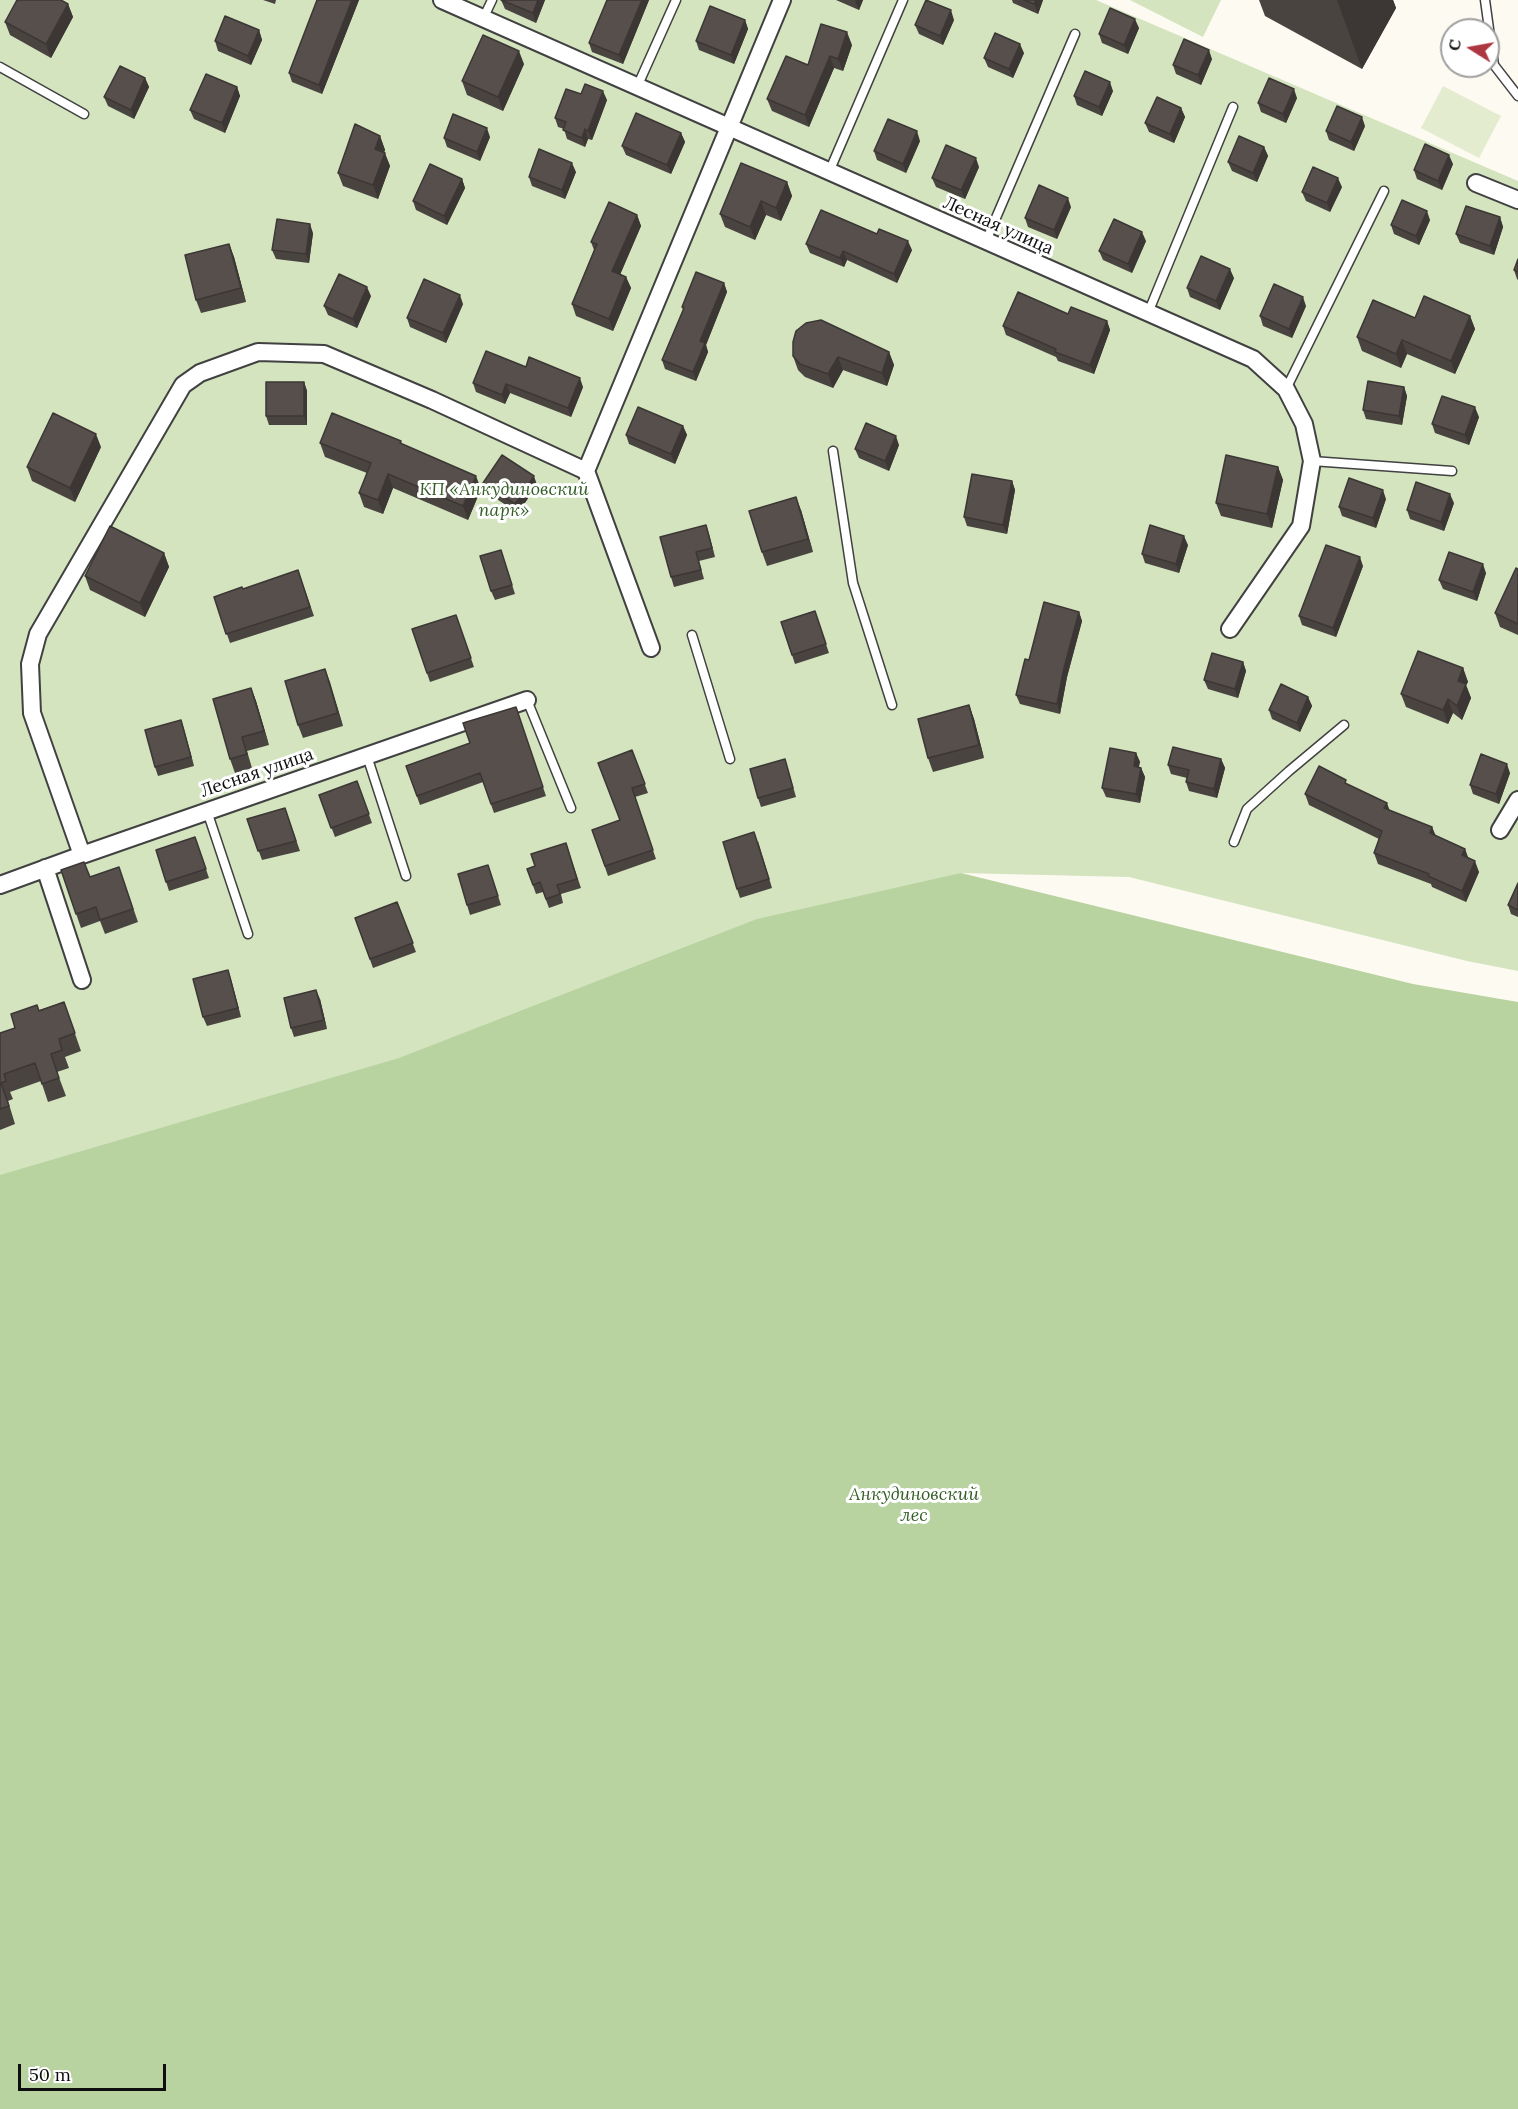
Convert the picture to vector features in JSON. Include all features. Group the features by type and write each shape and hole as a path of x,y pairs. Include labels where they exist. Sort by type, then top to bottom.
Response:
{"street":[{"name":"Лесная улица","path":"442,0 1253,359 1286,389 1304,424 1312,461 1301,526 1230,629"},
{"path":"651,648 586,471 782,0"},
{"path":"1476,183 1518,200"},
{"path":"82,855 32,713 30,664 38,634 183,385 200,373 258,352 324,354 432,400 586,471"},
{"name":"Лесная улица","path":"0,885 527,700"},
{"path":"1500,830 1518,800"},
{"path":"45,868 82,980"}],"lane":[{"path":"483,19 492,0"},
{"path":"636,87 676,0"},
{"path":"829,172 903,0"},
{"path":"1485,0 1494,65 1518,96"},
{"path":"986,242 1075,34"},
{"path":"0,67 84,114"},
{"path":"1148,313 1233,107"},
{"path":"1286,389 1384,191"},
{"path":"833,451 853,583 892,705"},
{"path":"1312,461 1452,471"},
{"path":"692,635 730,759"},
{"path":"527,700 571,808"},
{"path":"1234,842 1247,809 1344,725"},
{"path":"367,756 406,876"},
{"path":"207,811 248,934"}],"green space":[{"name":"КП «Анкудиновский парк»","path":"0,0 1096,0 1518,181 1518,971 1467,961 1129,877 961,873 0,1203"},
{"path":"1130,0 1221,0 1203,37"},
{"path":"1443,86 1501,116 1479,158 1421,128"},
{"name":"Анкудиновский лес","path":"961,873 1413,984 1518,1002 1518,2109 0,2109 0,1175 399,1058 757,919"}],"building":[{"path":"17,0 61,0 68,4 46,44 5,22"},
{"path":"317,0 352,0 319,85 289,73"},
{"path":"501,0 538,0 533,13"},
{"path":"607,0 642,0 619,55 589,43"},
{"path":"926,0 951,10 940,36 915,25"},
{"path":"1024,0 1036,0 1034,4"},
{"path":"710,6 745,20 731,55 696,41"},
{"path":"1110,8 1135,19 1124,45 1099,34"},
{"path":"225,16 259,30 248,56 215,41"},
{"path":"821,24 847,32 838,59 830,56 805,115 767,99 786,56 808,65"},
{"path":"995,33 1020,44 1009,69 984,58"},
{"path":"483,35 519,51 498,97 462,81"},
{"path":"1184,39 1209,50 1198,75 1173,65"},
{"path":"120,66 145,78 131,110 104,97"},
{"path":"1085,71 1110,82 1099,107 1074,96"},
{"path":"206,74 237,87 222,123 190,110"},
{"path":"1269,78 1294,89 1283,114 1258,103"},
{"path":"585,84 603,91 588,131 585,129 582,138 563,130 566,122 555,118 566,89 581,94"},
{"path":"1157,97 1181,108 1170,134 1145,123"},
{"path":"1337,106 1362,117 1351,142 1326,131"},
{"path":"636,113 681,133 667,165 622,146"},
{"path":"453,114 487,128 477,152 444,138"},
{"path":"888,119 917,131 903,164 874,151"},
{"path":"355,124 380,136 375,149 385,153 373,185 338,173"},
{"path":"1239,136 1264,147 1253,173 1228,162"},
{"path":"1425,144 1449,155 1438,181 1414,170"},
{"path":"946,145 976,158 961,190 932,178"},
{"path":"539,149 572,163 562,190 529,177"},
{"path":"741,163 787,182 776,208 761,201 750,227 720,214"},
{"path":"430,164 462,179 444,216 413,201"},
{"path":"1313,167 1338,178 1327,203 1302,192"},
{"path":"1039,185 1068,198 1054,230 1025,218"},
{"path":"1402,200 1427,211 1416,236 1391,225"},
{"path":"609,202 637,215 612,271 626,277 609,319 572,304 597,244 591,242"},
{"path":"1466,206 1500,217 1490,246 1456,234"},
{"path":"821,210 877,234 879,229 908,241 894,274 843,251 840,258 806,244"},
{"path":"277,219 310,224 306,254 272,250"},
{"path":"1114,219 1142,232 1128,264 1099,251"},
{"path":"229,244 241,288 196,300 185,255"},
{"path":"1201,256 1230,269 1216,301 1187,288"},
{"path":"1518,259 1518,272 1514,270"},
{"path":"696,272 724,283 700,341 705,343 693,372 662,360"},
{"path":"339,274 367,287 353,319 324,306"},
{"path":"424,279 460,295 443,333 407,318"},
{"path":"1274,284 1303,297 1289,329 1260,316"},
{"path":"1018,292 1068,314 1071,307 1107,321 1090,365 1055,352 1056,349 1003,326"},
{"path":"1424,296 1470,316 1451,361 1402,340 1396,354 1357,337 1373,300 1415,318"},
{"path":"821,320 889,352 882,373 838,357 828,374 800,364 793,356 796,331 806,323"},
{"path":"486,351 526,367 529,357 580,378 568,408 506,384 502,395 473,383"},
{"path":"1368,381 1404,387 1399,416 1363,410"},
{"path":"266,382 304,382 304,416 266,416"},
{"path":"1442,396 1475,407 1465,435 1432,424"},
{"path":"638,407 683,426 671,454 626,435"},
{"path":"53,413 96,434 70,488 27,467"},
{"path":"332,413 401,441 400,443 476,476 463,506 388,474 378,500 359,493 371,463 320,443"},
{"path":"866,423 896,436 885,461 855,449"},
{"path":"502,455 534,476 515,504 483,483"},
{"path":"1226,455 1278,467 1267,514 1216,503"},
{"path":"972,474 1012,481 1003,525 964,517"},
{"path":"1349,478 1383,490 1373,518 1339,507"},
{"path":"1416,482 1450,494 1441,522 1407,510"},
{"path":"796,497 808,539 762,552 749,511"},
{"path":"706,525 712,548 696,552 701,570 671,577 660,537"},
{"path":"1150,525 1184,536 1176,564 1142,554"},
{"path":"110,526 164,553 140,603 85,576"},
{"path":"1326,545 1360,557 1333,628 1299,616"},
{"path":"501,550 512,585 491,591 480,556"},
{"path":"1449,552 1483,564 1473,592 1439,580"},
{"path":"1516,568 1518,569 1518,624 1495,613"},
{"path":"298,570 310,607 226,634 214,597"},
{"path":"1044,602 1079,612 1057,704 1016,695 1025,659 1029,660"},
{"path":"815,611 826,644 792,655 781,622"},
{"path":"456,615 471,658 427,673 412,629"},
{"path":"1418,651 1463,668 1458,681 1466,684 1457,706 1448,699 1443,710 1401,694"},
{"path":"1212,653 1243,662 1235,689 1204,680"},
{"path":"325,669 338,713 298,725 285,681"},
{"path":"1281,684 1308,697 1297,723 1269,710"},
{"path":"251,688 264,731 242,737 247,754 230,759 213,699"},
{"path":"969,705 979,745 928,758 918,719"},
{"path":"516,707 543,787 491,804 480,773 417,796 406,766 470,743 463,723"},
{"path":"181,720 191,757 155,767 145,730"},
{"path":"1173,747 1221,759 1214,789 1186,782 1189,770 1168,765"},
{"path":"1110,748 1136,753 1134,766 1141,768 1136,794 1102,788"},
{"path":"632,750 645,784 632,788 653,850 605,866 592,830 620,820 598,763"},
{"path":"1481,754 1507,764 1496,794 1470,785"},
{"path":"785,759 793,788 758,798 750,769"},
{"path":"1319,766 1346,780 1345,783 1387,803 1384,808 1432,827 1430,833 1465,849 1462,855 1475,861 1462,891 1428,876 1429,874 1374,853 1382,831 1305,794"},
{"path":"357,781 369,814 331,828 319,795"},
{"path":"285,808 296,841 258,851 247,819"},
{"path":"754,832 769,879 737,889 723,842"},
{"path":"195,837 206,869 166,882 156,850"},
{"path":"566,843 577,879 557,885 560,894 546,899 540,882 533,885 527,869 535,866 531,854"},
{"path":"84,862 90,877 119,867 133,909 100,920 96,907 76,914 61,870"},
{"path":"488,865 498,896 467,905 458,874"},
{"path":"1518,883 1518,910 1508,905"},
{"path":"397,902 413,943 370,959 355,918"},
{"path":"228,970 238,1008 203,1017 193,979"},
{"path":"316,990 324,1020 291,1028 284,998"},
{"path":"64,1002 75,1033 59,1039 62,1050 51,1054 59,1078 42,1084 35,1063 4,1074 6,1081 1,1083 9,1106 0,1109 0,1033 15,1028 11,1014 37,1005 39,1011"}]}
